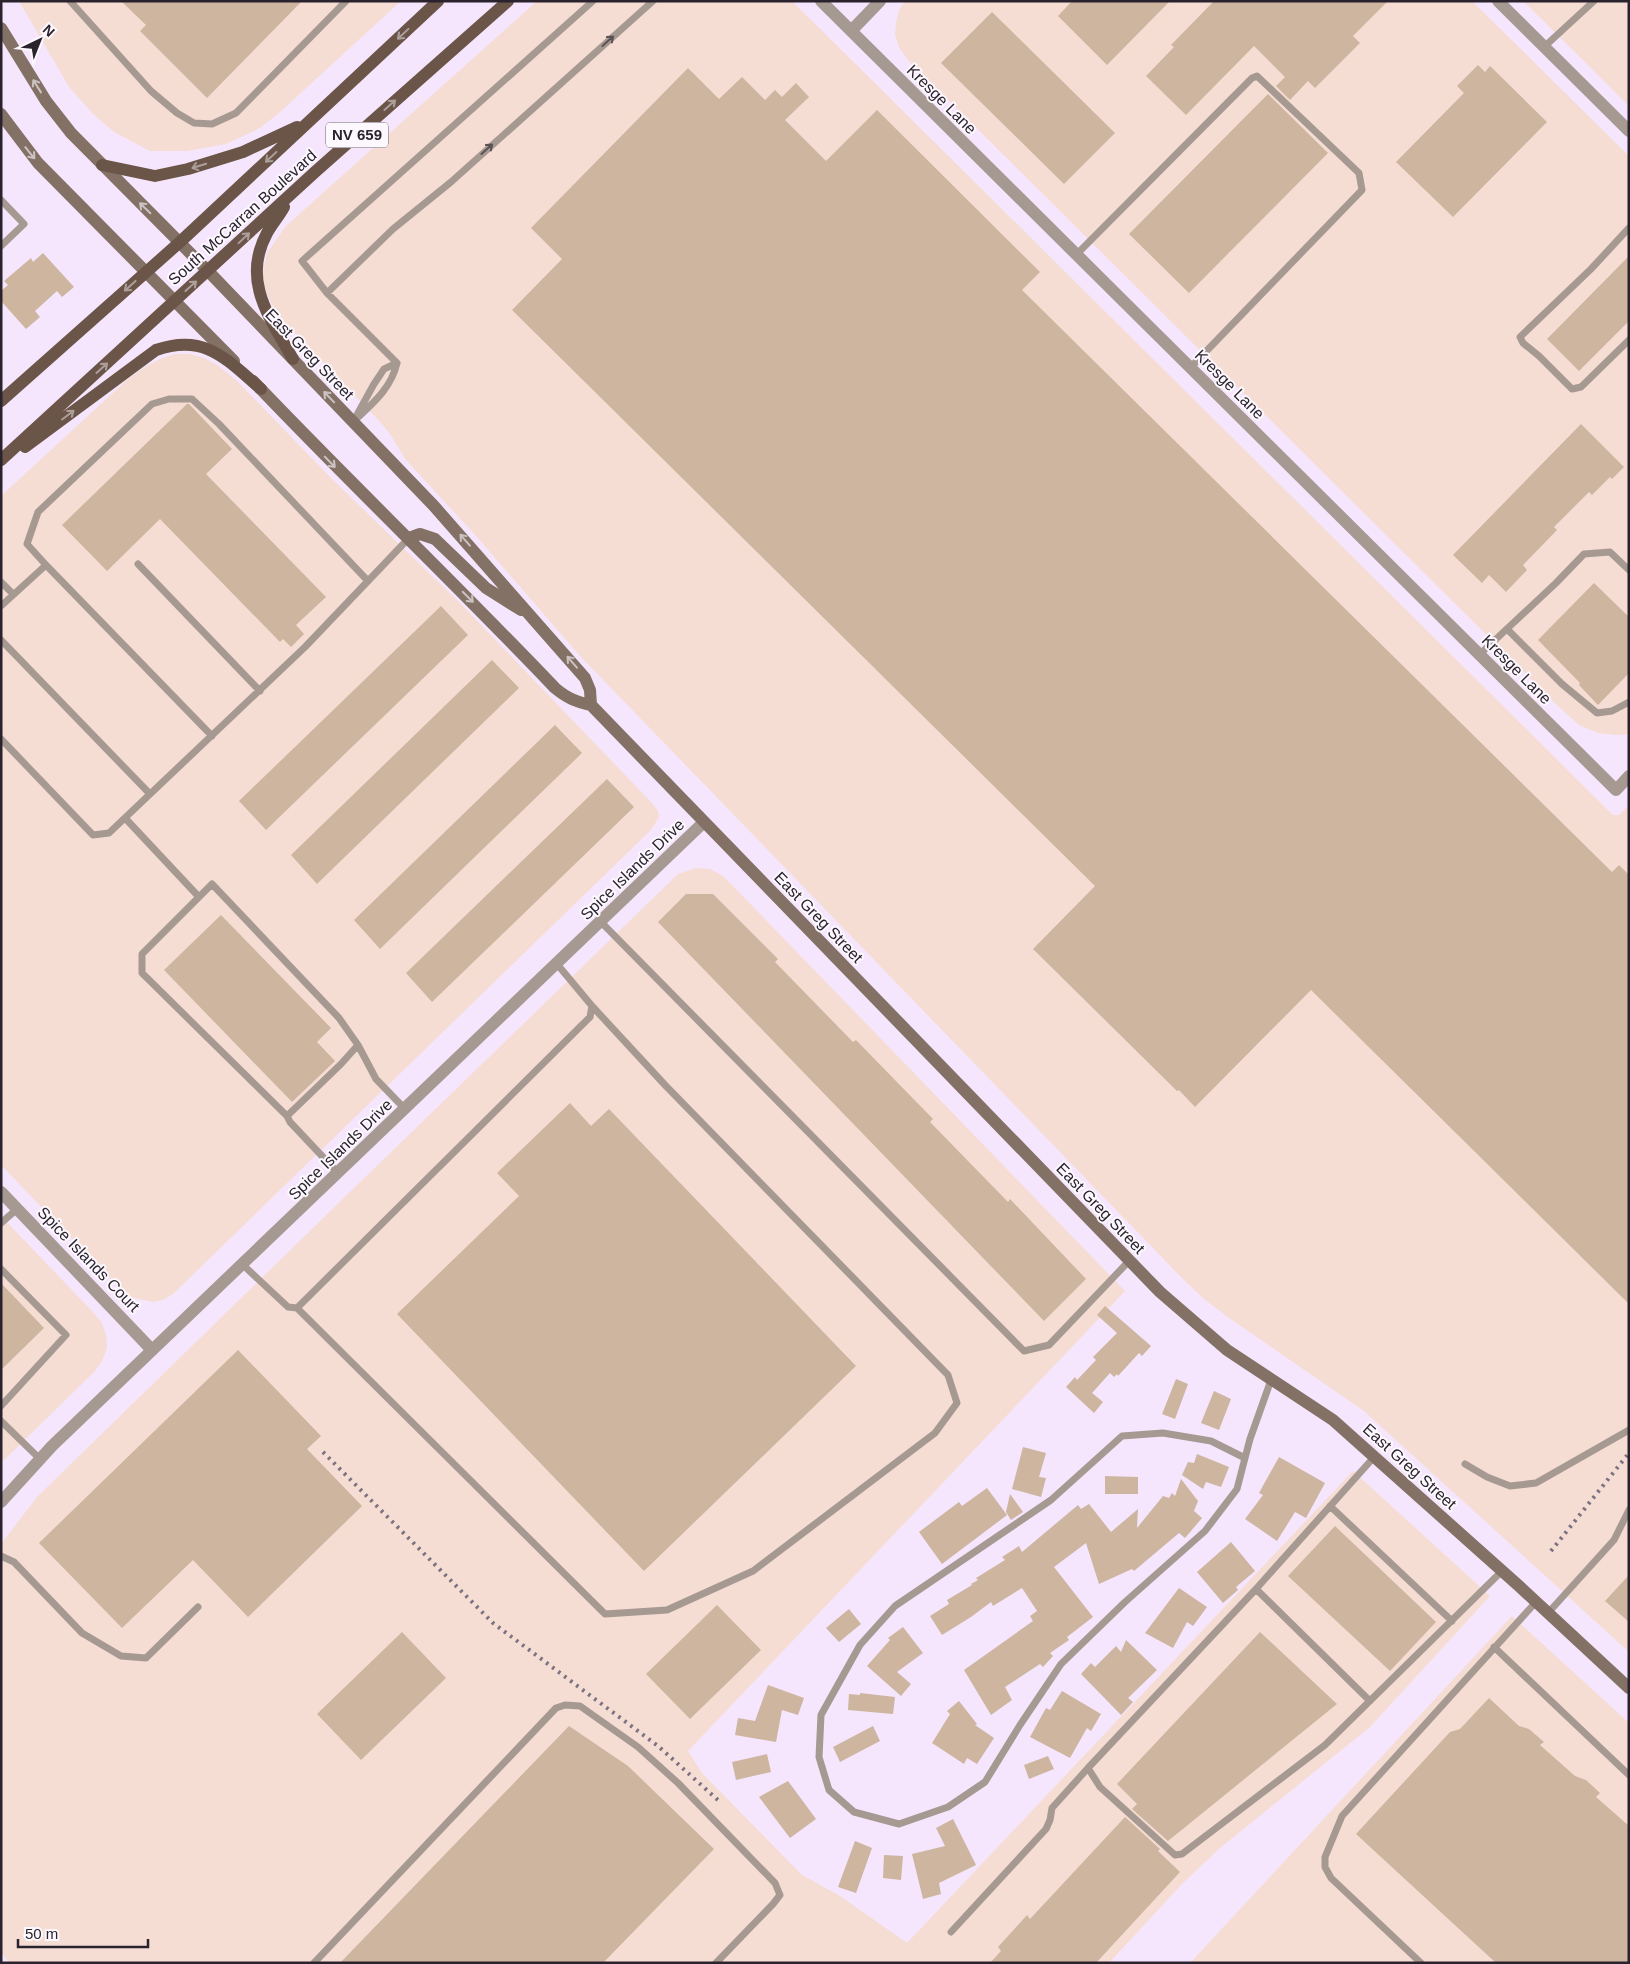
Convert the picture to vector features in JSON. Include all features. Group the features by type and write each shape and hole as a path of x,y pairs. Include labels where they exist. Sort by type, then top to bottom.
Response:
{"main road":[{"name":"South McCarran Boulevard","path":"1,401 180,242 438,1"},
{"name":"South McCarran Boulevard","path":"1,460 296,189 508,1"},
{"name":"East Greg Street","path":"1,28 46,101 71,133 180,242 455,528 585,678 590,690 591,705 1129,1261 1160,1292 1228,1350 1326,1415 1502,1571 1629,1688"},
{"path":"1,114 38,163 345,477 409,538 555,688 566,698 591,705"},
{"path":"102,165 152,176 188,169 244,152 309,122"},
{"path":"293,359 266,312 258,291 256,279 257,263 264,239 296,189"},
{"path":"1,465 156,350 167,346 186,344 200,346 214,352 261,389"},
{"path":"409,538 420,534 435,539 486,588 532,617"}],"street":[{"name":"Kresge Lane","path":"821,1 1616,790 1629,776"},
{"path":"851,31 880,1"},
{"path":"1498,1 1629,130"},
{"name":"Spice Islands Drive","path":"1,1502 40,1459 152,1350 704,822"},
{"name":"Spice Islands Court","path":"1,1192 152,1350"}],"lane":[{"path":"70,1 150,91 194,124 212,124 236,113 346,1"},
{"path":"398,363 327,293 302,261 593,1"},
{"path":"327,293 393,229 451,182 653,1"},
{"path":"1544,46 1594,1"},
{"path":"1076,255 1256,76 1359,174 1362,190 1190,368"},
{"path":"1,200 24,224 1,246"},
{"path":"1629,228 1591,269 1520,337 1523,343 1572,389 1581,387 1629,340"},
{"path":"353,422 385,392 394,376 398,363"},
{"path":"353,422 384,369 398,363"},
{"path":"212,736 27,544 38,512 152,404 169,399 192,399 219,424 368,581"},
{"path":"1,739 93,835 109,833 260,691 409,538"},
{"path":"1479,655 1584,554 1610,552 1629,570"},
{"path":"138,564 260,691"},
{"path":"1,606 46,565"},
{"path":"1,582 13,594"},
{"path":"1507,629 1562,684 1598,713 1612,711 1629,702"},
{"path":"1,640 150,794"},
{"path":"125,818 198,897"},
{"path":"338,1173 290,1122 287,1116 142,974 142,954 212,884 339,1018 358,1045 376,1079 405,1109"},
{"path":"601,922 1024,1351 1049,1345 1129,1261"},
{"path":"242,1264 288,1307 297,1308 605,1614 667,1610 752,1571 935,1433 957,1403 948,1376 665,1085 556,964"},
{"path":"297,1308 590,1017 592,1006"},
{"path":"287,1116 358,1045"},
{"path":"1,1222 17,1208"},
{"path":"1,1269 66,1335 1,1406"},
{"path":"1245,1458 1211,1441 1163,1433 1122,1436 1051,1500 896,1606 860,1645 821,1715 819,1756 829,1790 854,1812 899,1824 948,1807 985,1782 1020,1724 1061,1664 1125,1602 1205,1531 1237,1489 1245,1458 1271,1380"},
{"path":"1,1421 40,1459"},
{"path":"1465,1464 1487,1477 1510,1486 1536,1483 1629,1430"},
{"path":"950,1932 1046,1829 1052,1808 1256,1589 1374,1456"},
{"path":"1330,1506 1452,1621"},
{"path":"1548,1613 1614,1540 1629,1510"},
{"path":"1,1556 14,1562 82,1632 121,1656 146,1658 198,1607"},
{"path":"1088,1768 1100,1788 1175,1855 1182,1854 1325,1745 1502,1571"},
{"path":"1256,1589 1370,1701"},
{"path":"1421,1963 1331,1878 1325,1867 1326,1857 1342,1816 1536,1602"},
{"path":"1494,1648 1629,1776"},
{"path":"314,1963 556,1708 565,1705 580,1706 638,1747 696,1801 775,1883 780,1895 716,1963"}],"shaded area":[{"path":"19,1 401,1 279,113 260,128 226,144 187,151 150,151 114,132 93,114 69,87"},
{"path":"537,1 792,1 1613,815 1619,815 1629,805 1629,1652 1364,1411 1229,1318 1204,1299 1181,1277 580,656 477,537 406,460 382,424 286,324 272,305 265,289 263,272 267,253 286,226"},
{"path":"905,1 1472,1 1629,156 1629,734 1598,733 1579,725 1559,707 907,59 899,47 895,35 899,10"},
{"path":"1523,1 1629,1 1629,106 1592,69"},
{"path":"175,354 190,354 204,358 217,365 236,380 332,479 460,603 652,803 658,811 659,817 651,830 173,1294 163,1300 153,1302 130,1297 121,1290 1,1165 1,496 128,379 145,367"},
{"path":"696,868 710,869 723,876 1125,1291 688,1751 702,1773 802,1875 840,1896 907,1943 1353,1471 1490,1596 1370,1727 1220,1848 1181,1885 1109,1963 9,1963 1,1952 1,1544 37,1497 354,1188 678,874"},
{"path":"1,1216 102,1323 106,1335 107,1348 102,1361 95,1371 1,1463"},
{"path":"1512,1616 1629,1723 1629,1963 1190,1963"}],"building":[{"path":"121,1 302,1 207,98 140,31 146,25"},
{"path":"1072,1 1170,1 1107,65 1058,16"},
{"path":"1214,1 1388,1 1353,36 1360,43 1315,88 1308,81 1290,100 1276,86 1285,77 1254,46 1186,115 1146,76 1174,47 1171,45"},
{"path":"992,12 1115,133 1064,184 941,63"},
{"path":"1478,65 1485,72 1490,66 1547,122 1453,217 1396,162 1464,93 1457,86"},
{"path":"688,68 719,99 742,77 765,100 775,90 782,97 796,83 809,97 785,120 826,161 877,110 1040,272 1022,290 1612,872 1619,865 1629,875 1629,1304 1311,990 1195,1107 1179,1090 1177,1091 1033,949 1095,886 512,310 562,259 531,228"},
{"path":"1268,94 1328,153 1189,293 1129,234"},
{"path":"43,253 74,287 62,297 57,291 35,311 40,317 26,329 1,301 1,291 8,285 4,281 31,258 33,262"},
{"path":"1629,256 1629,321 1579,371 1547,339"},
{"path":"187,404 232,449 206,474 326,597 296,625 304,634 291,647 283,639 280,642 160,519 107,571 62,525"},
{"path":"1581,424 1624,467 1612,479 1610,477 1592,495 1589,492 1554,527 1557,530 1523,565 1527,570 1506,592 1489,575 1482,583 1453,555"},
{"path":"1594,583 1629,617 1629,673 1598,705 1579,685 1580,683 1538,640"},
{"path":"441,606 468,635 266,830 239,801"},
{"path":"492,660 519,688 317,884 291,855"},
{"path":"555,725 582,753 380,949 354,920"},
{"path":"607,779 634,807 432,1002 406,973"},
{"path":"686,894 713,894 778,959 775,962 853,1042 856,1040 933,1119 930,1122 1008,1202 1010,1199 1086,1279 1044,1321 658,922"},
{"path":"221,915 331,1028 317,1042 335,1061 292,1102 164,970"},
{"path":"570,1103 591,1126 609,1109 856,1366 644,1571 397,1314 519,1196 497,1173"},
{"path":"1,1283 44,1328 1,1370"},
{"path":"1105,1306 1151,1346 1142,1356 1139,1353 1118,1376 1117,1374 1114,1377 1110,1373 1092,1393 1103,1402 1094,1413 1066,1387 1075,1377 1077,1380 1096,1360 1093,1357 1117,1333 1097,1315"},
{"path":"238,1350 321,1436 307,1449 362,1506 248,1617 193,1560 122,1628 39,1543"},
{"path":"1176,1379 1188,1384 1175,1419 1162,1414"},
{"path":"1214,1391 1231,1399 1219,1430 1201,1423"},
{"path":"1023,1447 1046,1453 1039,1477 1046,1478 1041,1497 1012,1489"},
{"path":"1197,1454 1229,1467 1221,1487 1206,1482 1203,1489 1182,1475 1188,1462 1194,1463"},
{"path":"1279,1457 1325,1483 1306,1518 1295,1512 1277,1541 1245,1519 1263,1495 1259,1493"},
{"path":"1105,1476 1138,1477 1138,1494 1105,1494"},
{"path":"1181,1479 1198,1501 1194,1511 1202,1518 1185,1538 1179,1533 1134,1571 1132,1569 1099,1584 1086,1543 1054,1567 1093,1617 1067,1637 1069,1640 1050,1653 1053,1656 1043,1667 1040,1664 1005,1687 1012,1700 991,1715 964,1670 1033,1621 1030,1616 1037,1611 1022,1588 993,1606 991,1602 942,1635 930,1616 949,1604 947,1600 972,1585 978,1580 976,1578 1005,1560 1002,1557 1019,1546 1022,1552 1078,1505 1081,1509 1089,1504 1111,1532 1138,1509 1137,1528 1163,1496 1169,1498 1172,1493 1175,1496"},
{"path":"987,1488 1007,1515 942,1564 919,1532 959,1502 962,1506"},
{"path":"1010,1494 1023,1512 1011,1520 1006,1512"},
{"path":"1335,1526 1436,1622 1390,1671 1288,1576"},
{"path":"1231,1542 1255,1571 1236,1587 1238,1590 1223,1603 1197,1572"},
{"path":"1629,1575 1629,1622 1605,1601"},
{"path":"1179,1588 1207,1607 1193,1626 1187,1622 1173,1648 1145,1633"},
{"path":"717,1605 761,1650 690,1719 646,1674"},
{"path":"849,1609 861,1624 839,1642 826,1628"},
{"path":"903,1627 923,1653 897,1672 911,1684 901,1696 867,1666 890,1640 888,1638"},
{"path":"402,1632 446,1678 361,1760 317,1714"},
{"path":"1260,1632 1337,1704 1168,1841 1132,1809 1137,1804 1117,1784"},
{"path":"1126,1640 1157,1670 1128,1698 1133,1702 1121,1715 1081,1674 1091,1663 1095,1667 1116,1646 1121,1652"},
{"path":"768,1685 804,1698 798,1715 782,1710 776,1742 735,1735 738,1718 755,1721"},
{"path":"1062,1691 1101,1714 1091,1731 1087,1728 1070,1758 1030,1737 1046,1708 1050,1710"},
{"path":"860,1693 895,1697 893,1714 848,1710 849,1694 860,1695"},
{"path":"1489,1698 1519,1726 1529,1729 1544,1742 1540,1745 1575,1776 1586,1780 1600,1793 1596,1797 1629,1826 1629,1963 1496,1963 1356,1834 1450,1732 1460,1729"},
{"path":"959,1701 977,1724 975,1725 994,1738 977,1764 967,1758 964,1764 932,1743 950,1714 947,1711"},
{"path":"569,1726 628,1766 714,1849 603,1963 340,1963"},
{"path":"873,1726 880,1741 840,1762 833,1747"},
{"path":"767,1754 771,1772 736,1780 732,1762"},
{"path":"1048,1756 1054,1769 1029,1779 1024,1765"},
{"path":"788,1781 816,1819 790,1838 759,1797"},
{"path":"1125,1817 1160,1849 1158,1851 1180,1872 1096,1963 990,1963 1001,1951 998,1947 1027,1915 1030,1919"},
{"path":"953,1819 976,1865 939,1883 941,1894 923,1899 912,1854 945,1846 936,1828"},
{"path":"855,1841 872,1848 856,1893 838,1887"},
{"path":"884,1855 903,1856 901,1880 883,1878"}],"railway":[{"path":"323,1452 493,1623 658,1746 719,1801"},
{"path":"1551,1551 1629,1453"}]}
